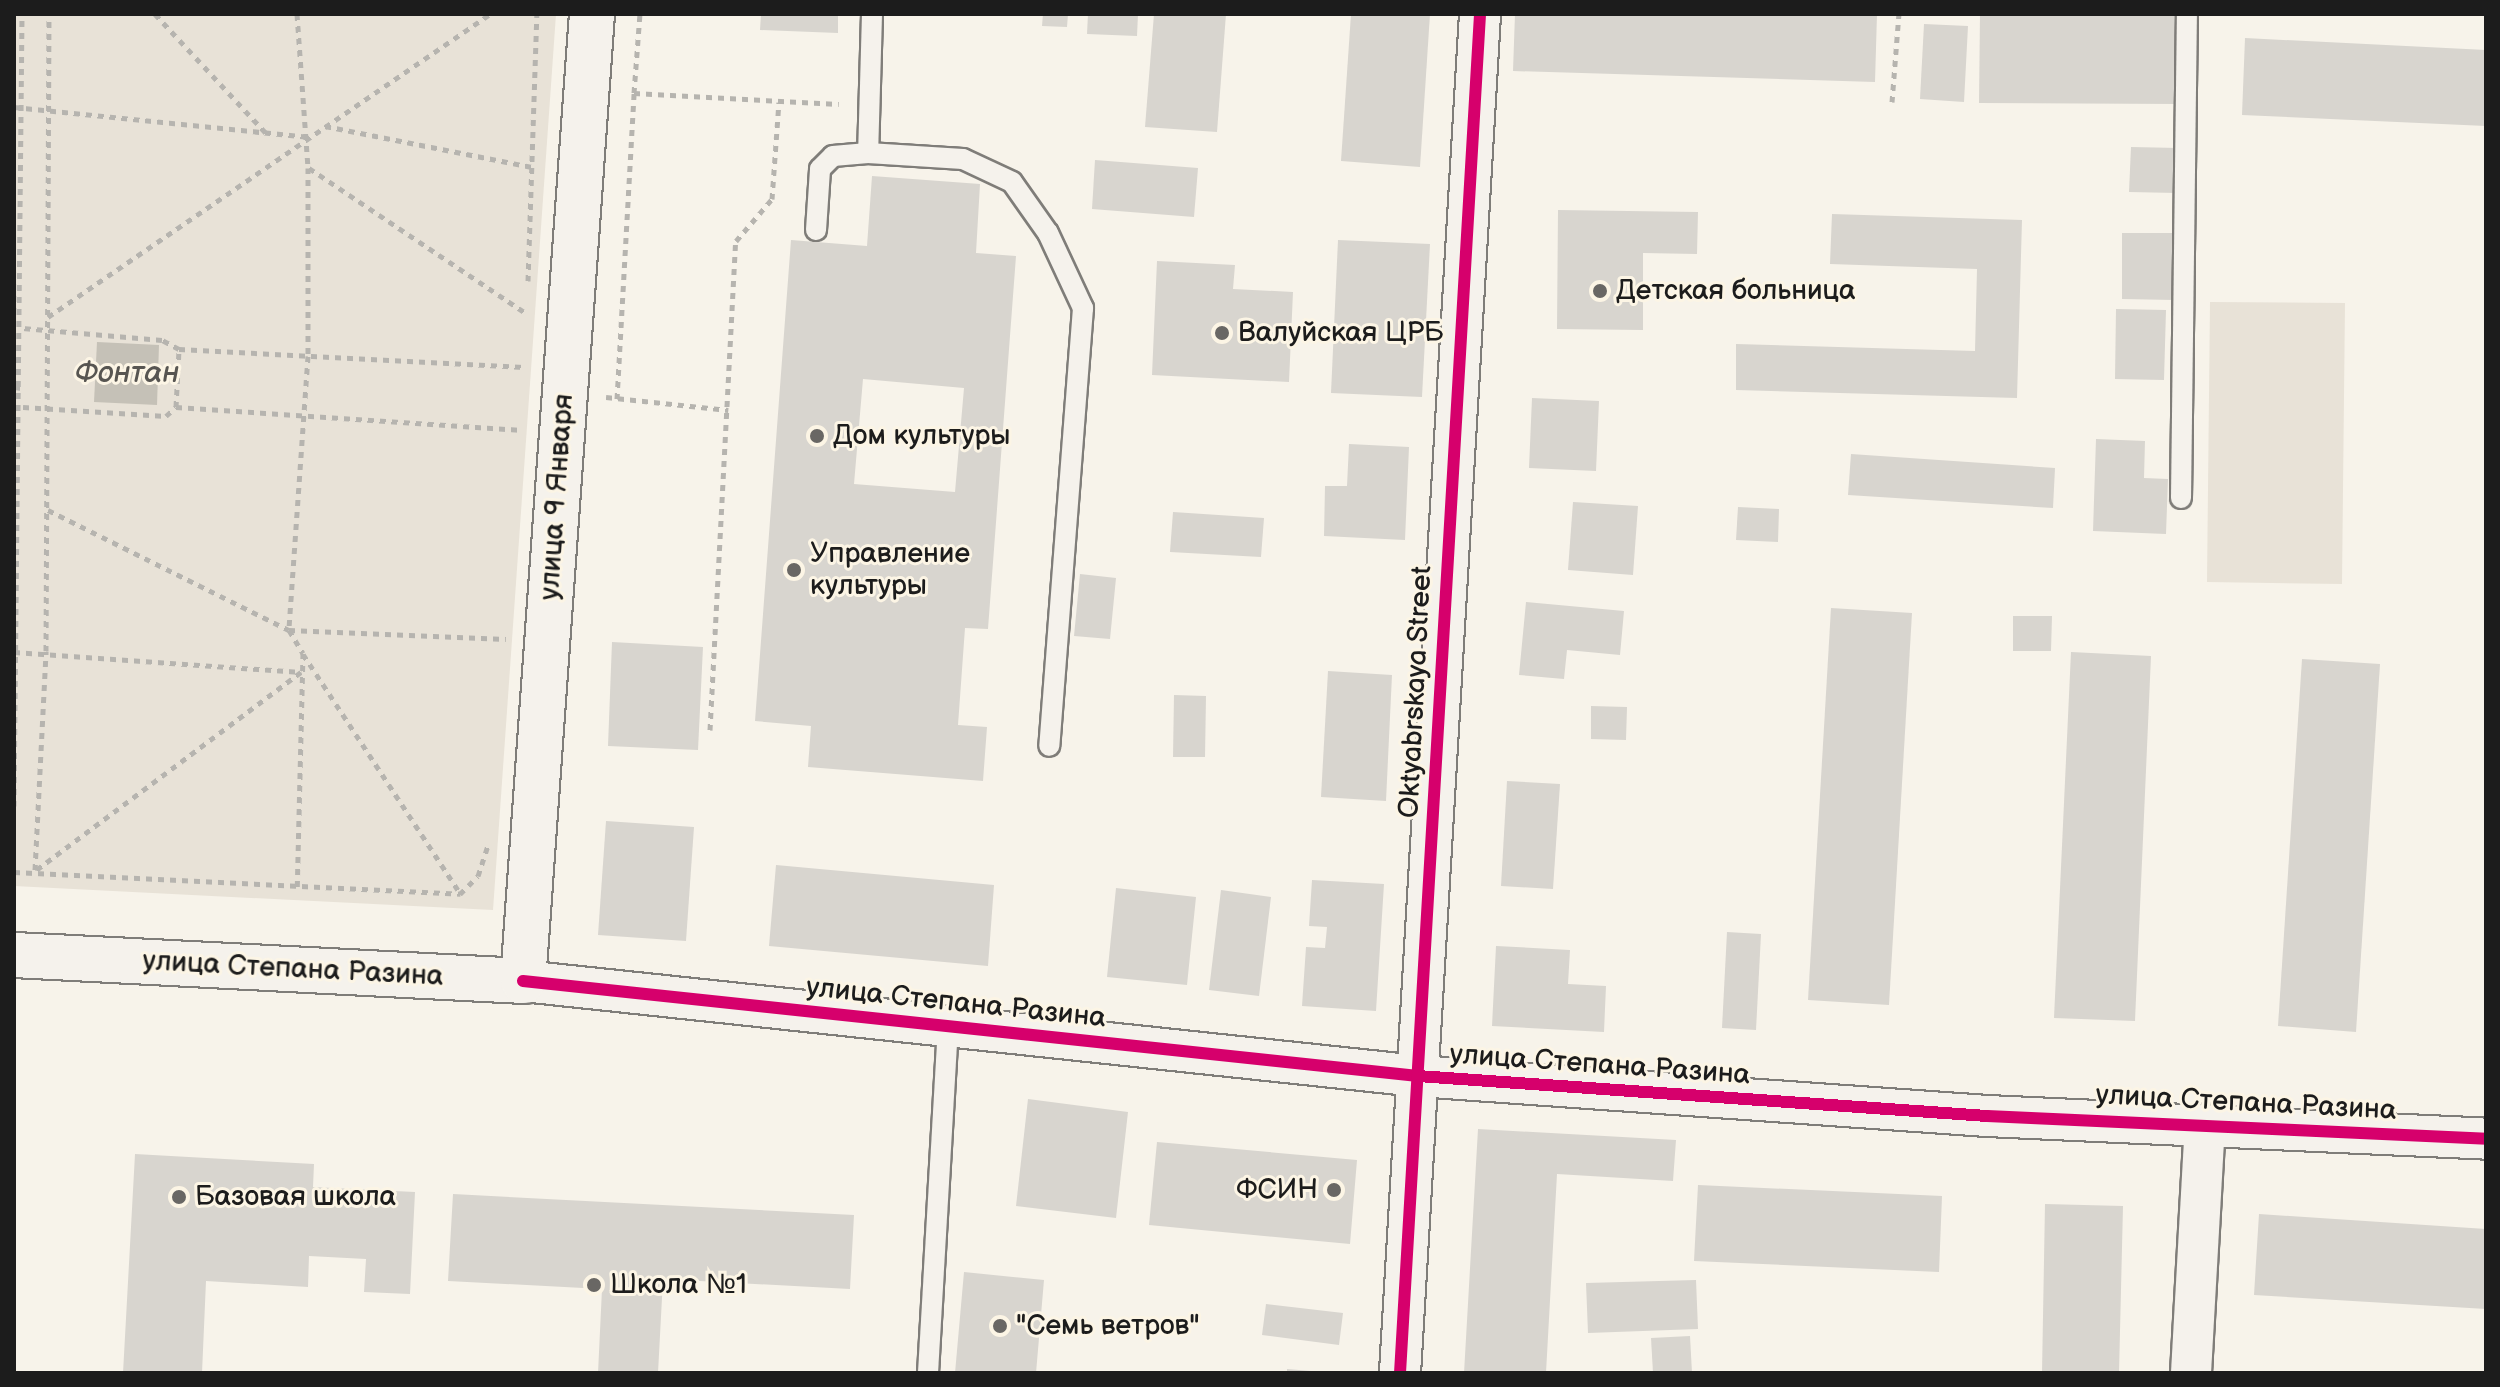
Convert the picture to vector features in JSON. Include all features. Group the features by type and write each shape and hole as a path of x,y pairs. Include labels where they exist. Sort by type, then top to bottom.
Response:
{"main road":[{"name":"улица 9 Января","path":"523,981 592,14"},
{"name":"улица Степана Разина","path":"14,955 523,981"}],"street":[{"name":"Oktyabrskaya Street","path":"1400,1373 1480,14"},
{"name":"улица Степана Разина","path":"523,981 1418,1076 2486,1139"},
{"path":"2191,1373 2205,1124"}],"lane":[{"path":"868,153 872,14"},
{"path":"2181,498 2187,14"},
{"path":"816,230 820,169 833,156 868,153 963,159 1012,182 1048,233 1083,308 1049,746"},
{"path":"928,1373 948,1027"}],"path":[{"path":"14,806 23,407 22,228 17,108 22,14"},
{"path":"35,870 46,651 50,329 47,318 49,14"},
{"path":"155,14 267,134"},
{"path":"297,14 308,137 308,356 289,630 460,894"},
{"path":"47,318 490,14"},
{"path":"526,327 537,14"},
{"path":"617,399 640,14"},
{"path":"1892,102 1899,14"},
{"path":"634,93 869,106"},
{"path":"710,730 736,241 772,199 779,102"},
{"path":"17,108 308,137"},
{"path":"324,126 532,167"},
{"path":"308,168 526,313"},
{"path":"14,234 22,228"},
{"path":"23,328 162,340 179,349 526,368"},
{"path":"14,337 22,338"},
{"path":"176,407 179,349"},
{"path":"526,354 526,379"},
{"path":"14,387 22,388"},
{"path":"595,396 728,410"},
{"path":"23,407 166,416 176,407 524,430"},
{"path":"523,445 525,417"},
{"path":"14,489 22,494"},
{"path":"47,509 289,630 506,639"},
{"path":"504,654 507,624"},
{"path":"17,652 46,651 301,672"},
{"path":"297,891 303,653"},
{"path":"35,870 301,672"},
{"path":"14,872 35,870 297,891 460,894 478,876 489,833"}],"shaded area":[{"path":"14,14 556,14 493,910 14,886"},
{"path":"2210,302 2345,303 2342,584 2207,582"}],"water":[{"name":"Фонтан","path":"97,342 159,345 157,405 94,402"}],"building":[{"path":"761,14 838,14 838,33 760,30"},
{"path":"1043,14 1068,14 1067,27 1042,26"},
{"path":"1088,14 1138,14 1137,36 1087,34"},
{"path":"1154,14 1226,14 1217,132 1145,127"},
{"path":"1351,14 1430,14 1420,167 1341,161"},
{"path":"1515,14 1877,14 1875,82 1513,71"},
{"path":"1980,14 2178,14 2178,104 1979,103"},
{"path":"1924,24 1968,26 1964,102 1920,99"},
{"path":"2245,38 2486,50 2486,126 2242,115"},
{"path":"2131,147 2179,148 2177,193 2129,192"},
{"path":"1095,160 1198,168 1194,217 1092,209"},
{"name":"Дом культуры","path":"872,176 980,184 976,253 1016,256 988,629 965,628 958,725 987,727 983,781 808,767 811,726 755,721 791,240 867,246","holes":["863,379 964,388 955,492 854,484"]},
{"name":"Детская больница","path":"1558,210 1698,212 1697,254 1643,253 1643,330 1557,329"},
{"path":"1832,214 2022,220 2017,398 1736,390 1736,344 1975,351 1977,269 1830,264"},
{"path":"2122,233 2175,233 2174,300 2122,299"},
{"name":"Валуйская ЦРБ","path":"1338,240 1430,244 1422,397 1331,393"},
{"name":"Валуйская ЦРБ","path":"1157,261 1235,265 1233,289 1293,292 1289,382 1152,375"},
{"path":"2116,309 2166,310 2164,380 2115,379"},
{"path":"1532,398 1599,401 1596,471 1529,468"},
{"path":"2096,439 2145,441 2144,478 2168,479 2166,534 2093,531"},
{"path":"1349,444 1409,447 1405,540 1324,536 1325,486 1347,486"},
{"path":"1851,454 2055,468 2053,508 1848,495"},
{"path":"1573,502 1638,506 1633,575 1568,570"},
{"path":"1738,507 1779,509 1778,542 1736,540"},
{"path":"1173,512 1264,518 1261,557 1170,552"},
{"path":"1080,574 1116,578 1110,639 1074,636"},
{"path":"1526,602 1624,611 1620,655 1567,650 1564,679 1519,675"},
{"path":"1831,608 1912,613 1889,1005 1808,1000"},
{"path":"2013,616 2052,616 2051,651 2013,651"},
{"path":"612,642 703,647 698,750 608,746"},
{"path":"2071,652 2151,656 2135,1021 2054,1018"},
{"path":"2302,659 2380,664 2356,1032 2278,1026"},
{"path":"1328,671 1392,675 1386,801 1321,797"},
{"path":"1174,695 1206,696 1205,757 1173,757"},
{"path":"1591,706 1627,707 1626,740 1591,739"},
{"path":"1507,781 1560,784 1553,889 1501,886"},
{"path":"606,821 694,827 686,941 598,935"},
{"path":"776,865 994,885 988,966 769,946"},
{"path":"1312,880 1384,884 1376,1011 1302,1006 1306,947 1325,948 1327,927 1309,926"},
{"path":"1116,888 1196,897 1187,985 1107,977"},
{"path":"1221,890 1271,897 1259,996 1209,990"},
{"path":"1727,932 1761,934 1756,1030 1722,1028"},
{"path":"1496,946 1570,950 1568,984 1606,986 1604,1032 1492,1026"},
{"path":"1028,1099 1128,1112 1116,1218 1016,1206"},
{"path":"1478,1129 1676,1140 1673,1181 1557,1174 1546,1373 1464,1373"},
{"path":"1157,1142 1357,1160 1350,1244 1149,1225"},
{"path":"135,1154 314,1164 313,1187 415,1192 410,1294 364,1292 366,1259 309,1256 308,1287 206,1281 202,1373 123,1373"},
{"path":"1698,1185 1942,1196 1939,1272 1694,1261"},
{"name":"Школа №1","path":"453,1194 854,1215 850,1289 663,1279 658,1373 598,1373 602,1289 448,1281"},
{"path":"2045,1204 2123,1206 2119,1373 2042,1373"},
{"path":"2259,1214 2486,1229 2486,1309 2254,1295"},
{"name":"\"Семь ветров\"","path":"964,1272 1044,1280 1036,1373 955,1373"},
{"path":"1696,1280 1698,1329 1588,1333 1586,1283"},
{"path":"1266,1304 1343,1313 1339,1345 1262,1335"},
{"path":"1690,1336 1692,1373 1653,1373 1651,1338"},
{"path":"1287,1369 1311,1371 1311,1373 1287,1373"}],"cycle path":[{"path":"1400,1373 1480,14"},
{"path":"523,981 1418,1076 1987,1116 2486,1139"}],"place":[{"name":"Детская больница","path":"1600,291"},
{"name":"Валуйская ЦРБ","path":"1222,333"},
{"name":"Дом культуры","path":"817,436"},
{"name":"Управление культуры","path":"794,570"},
{"name":"ФСИН","path":"1334,1190"},
{"name":"Базовая школа","path":"179,1197"},
{"name":"Школа №1","path":"594,1285"},
{"name":"\"Семь ветров\"","path":"1000,1326"}]}
